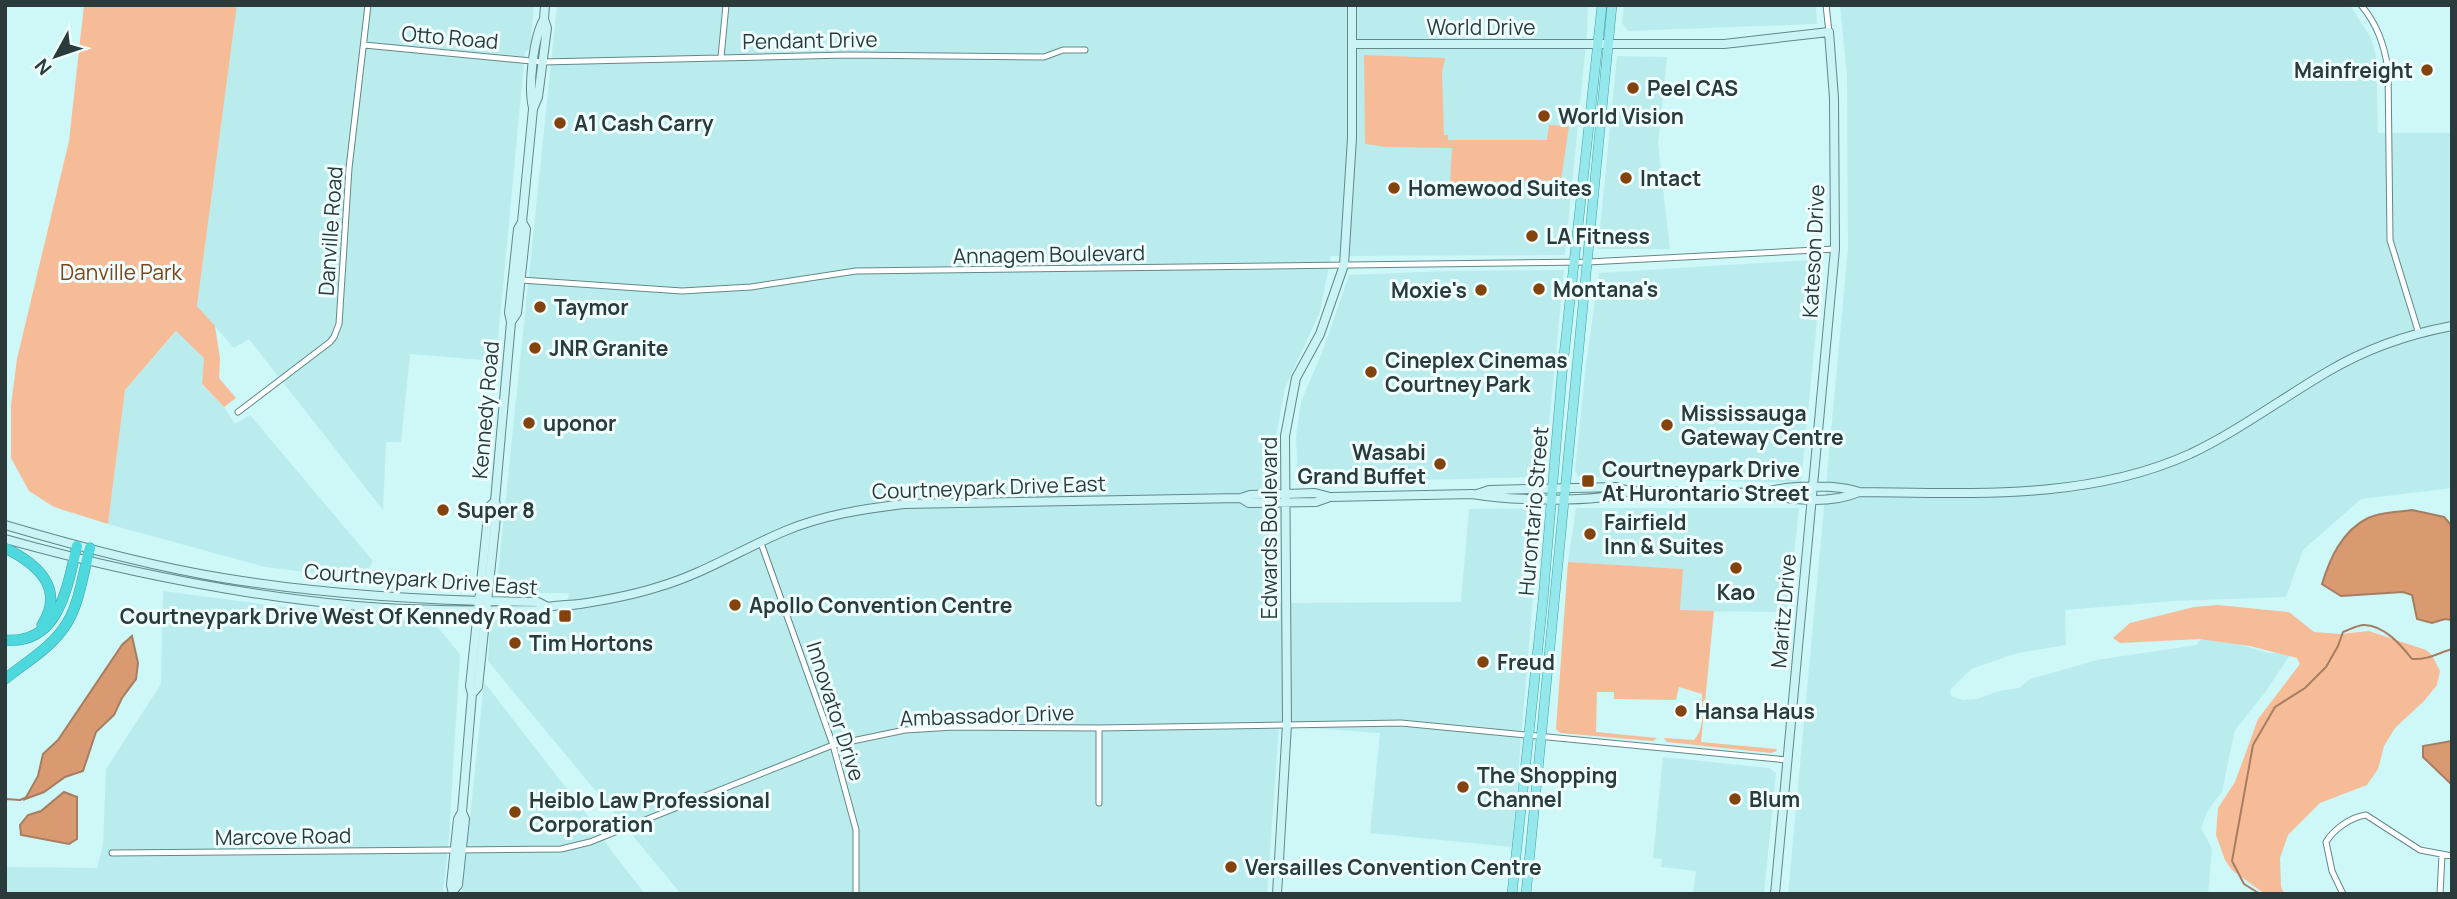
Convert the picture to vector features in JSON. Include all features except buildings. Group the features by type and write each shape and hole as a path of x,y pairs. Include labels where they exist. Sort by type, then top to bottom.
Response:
{"highway":[{"path":"5,640 23,639 41,632 55,617 77,546"},
{"path":"5,548 24,558 38,570 50,591 51,608 47,617 41,627 23,639"},
{"path":"5,679 48,645 66,624 75,603 90,548"}],"main road":[{"name":"Kennedy Road","path":"453,892 451,885 458,850 458,819 462,812 472,694 478,687 483,606 497,508 495,501 511,322 509,313 516,280 518,229 522,222 533,109 530,97 547,28 544,19 545,5"},
{"name":"Edwards Boulevard","path":"1277,894 1287,724 1285,436 1296,378 1320,334 1344,265 1352,138 1352,5"},
{"name":"Hurontario Street","path":"1512,894 1602,5"},
{"name":"Hurontario Street","path":"1527,894 1612,5"},
{"name":"World Drive","path":"1353,44 1724,44 1829,33"},
{"name":"Kateson Drive","path":"1811,498 1835,249 1834,98 1829,33"},
{"path":"1763,493 1777,488 1848,488 1859,492 2019,492 2095,484 2144,473 2191,453 2241,426 2329,370 2366,352 2452,326"},
{"name":"Courtneypark Drive East","path":"5,525 77,546 222,578 358,595 538,610 547,606 600,601 656,588 693,575 814,520 857,510 904,504 1241,498 1250,495 1287,498 1315,493 1331,497 1474,494 1489,490 1616,496 1629,491 1763,493"},
{"path":"1763,493 1779,497 1811,498 1847,497 1859,492"},
{"name":"Maritz Drive","path":"1775,894 1811,498"},
{"name":"Courtneypark Drive East","path":"5,539 87,561 220,587 357,606 483,606"}],"street":[{"name":"Danville Road","path":"238,412 330,342 340,324 349,168 368,5"},
{"path":"721,57 726,5"},
{"name":"Kateson Drive","path":"1826,5 1829,33"},
{"path":"2361,5 2377,29 2389,69 2390,240 2419,334"},
{"name":"Otto Road","path":"364,45 538,61"},
{"name":"Pendant Drive","path":"538,61 847,55 1044,57 1063,50 1085,50"},
{"name":"Annagem Boulevard","path":"516,280 675,292 751,287 856,271 1588,262 1835,249"},
{"name":"Innovator Drive","path":"761,543 833,745 856,830 856,894"},
{"name":"Ambassador Drive","path":"458,850 561,849 590,842 833,745 914,730 954,727 1099,728 1401,723 1787,760"},
{"path":"1099,728 1099,803"},
{"path":"2343,894 2332,870 2326,842 2332,833 2357,816 2366,815 2420,850 2452,856"},
{"name":"Marcove Road","path":"112,853 458,850"},
{"path":"2440,894 2442,855"}],"shaded area":[{"path":"237,5 534,5 530,48 525,52 496,361 410,354 401,442 386,442 383,510 249,339 234,348 197,306"},
{"path":"557,5 1588,5 1565,255 1331,256 1320,312 1285,388 1276,437 1277,603 1461,602 1469,509 1536,508 1540,513 1512,847 1370,833 1380,733 1279,726 1267,894 681,894 488,661 490,624 495,620 564,620 569,593 496,593"},
{"path":"1624,5 1816,5 1817,24 1628,31 1622,23"},
{"path":"1840,5 2350,5 2371,38 2376,56 2378,133 2452,133 2452,488 2361,499 2303,550 2286,597 2173,601 2065,610 2066,645 2017,653 1971,669 1950,690 1951,696 1963,700 1977,699 1999,691 2019,688 2030,679 2097,660 2196,645 2205,635 2269,653 2292,652 2264,694 2235,730 2222,792 2208,810 2201,828 2212,849 2208,894 1788,894 1848,249 1847,76"},
{"path":"1617,56 1667,57 1658,144 1670,249 1598,249"},
{"path":"1810,260 1822,270 1801,483 1579,477 1575,471 1599,273"},
{"path":"1564,270 1545,466 1532,477 1305,483 1298,477 1296,437 1301,402 1323,350 1349,275"},
{"path":"177,331 204,358 202,385 224,407 235,424 250,415 373,561 363,579 265,567 108,524 125,390"},
{"path":"1576,508 1799,508 1788,612 1680,611 1682,569 1568,562"},
{"path":"2412,510 2444,517 2452,526 2452,620 2432,623 2417,619 2412,595 2403,592 2341,596 2322,584 2338,546 2351,530 2378,514"},
{"path":"163,591 375,619 433,622 460,654 443,894 5,894 5,867 97,868 103,845 106,769 161,684"},
{"path":"132,636 138,663 136,679 114,715 96,732 83,771 65,777 44,792 25,799 38,776 43,754 58,740 122,645"},
{"path":"484,682 595,825 645,894 462,894"},
{"path":"2452,741 2452,785 2423,757 2423,746"},
{"path":"1663,757 1769,768 1776,773 1764,894 1693,894 1696,871 1661,867 1662,859 1653,858"},
{"path":"64,792 77,797 77,839 69,844 21,835 20,825 28,815 41,811"}],"green space":[{"name":"Danville Park","path":"84,5 237,5 197,306 215,326 220,359 219,378 236,398 224,407 202,384 204,358 176,331 125,390 108,524 54,507 29,491 11,458 11,405 17,359 69,141"},
{"path":"1364,55 1445,58 1442,73 1444,135 1448,135 1448,140 1547,140 1549,125 1569,126 1561,180 1450,183 1452,148 1365,144"},
{"path":"1568,562 1683,569 1680,610 1714,611 1701,742 1777,751 1771,753 1667,742 1664,738 1694,740 1701,724 1702,694 1679,687 1676,700 1614,699 1614,692 1597,692 1596,732 1657,738 1653,741 1560,733 1556,729"},
{"path":"2218,605 2289,612 2314,632 2340,634 2369,631 2426,650 2432,655 2440,671 2437,685 2395,728 2384,746 2378,769 2367,785 2320,803 2288,835 2280,858 2284,894 2265,894 2232,870 2225,860 2216,835 2218,808 2235,782 2258,719 2300,664 2297,658 2250,646 2200,639 2120,643 2113,638 2130,623 2194,607"}],"waterway":[{"path":"2260,894 2244,884 2232,861 2253,745 2275,707 2305,688 2326,667 2343,632 2357,626 2372,626 2386,633 2398,642 2412,659 2452,649"},
{"path":"5,799 20,800 27,797"}],"place":[{"name":"Mainfreight","path":"2427,70"},
{"name":"Peel CAS","path":"1633,88"},
{"name":"World Vision","path":"1544,116"},
{"name":"A1 Cash Carry","path":"560,123"},
{"name":"Intact","path":"1626,178"},
{"name":"Homewood Suites","path":"1394,188"},
{"name":"LA Fitness","path":"1532,236"},
{"name":"Montana's","path":"1539,289"},
{"name":"Moxie's","path":"1481,290"},
{"name":"Taymor","path":"540,307"},
{"name":"JNR Granite","path":"535,348"},
{"name":"Cineplex Cinemas Courtney Park","path":"1371,372"},
{"name":"uponor","path":"529,423"},
{"name":"Mississauga Gateway Centre","path":"1667,425"},
{"name":"Wasabi Grand Buffet","path":"1440,464"},
{"name":"Courtneypark Drive At Hurontario Street","path":"1588,481"},
{"name":"Super 8","path":"443,510"},
{"name":"Fairfield Inn & Suites","path":"1590,534"},
{"name":"Kao","path":"1736,568"},
{"name":"Apollo Convention Centre","path":"735,605"},
{"name":"Courtneypark Drive West Of Kennedy Road","path":"565,616"},
{"name":"Tim Hortons","path":"515,643"},
{"name":"Freud","path":"1483,662"},
{"name":"Hansa Haus","path":"1681,711"},
{"name":"The Shopping Channel","path":"1463,787"},
{"name":"Blum","path":"1735,799"},
{"name":"Heiblo Law Professional Corporation","path":"515,812"},
{"name":"Versailles Convention Centre","path":"1231,867"}]}
